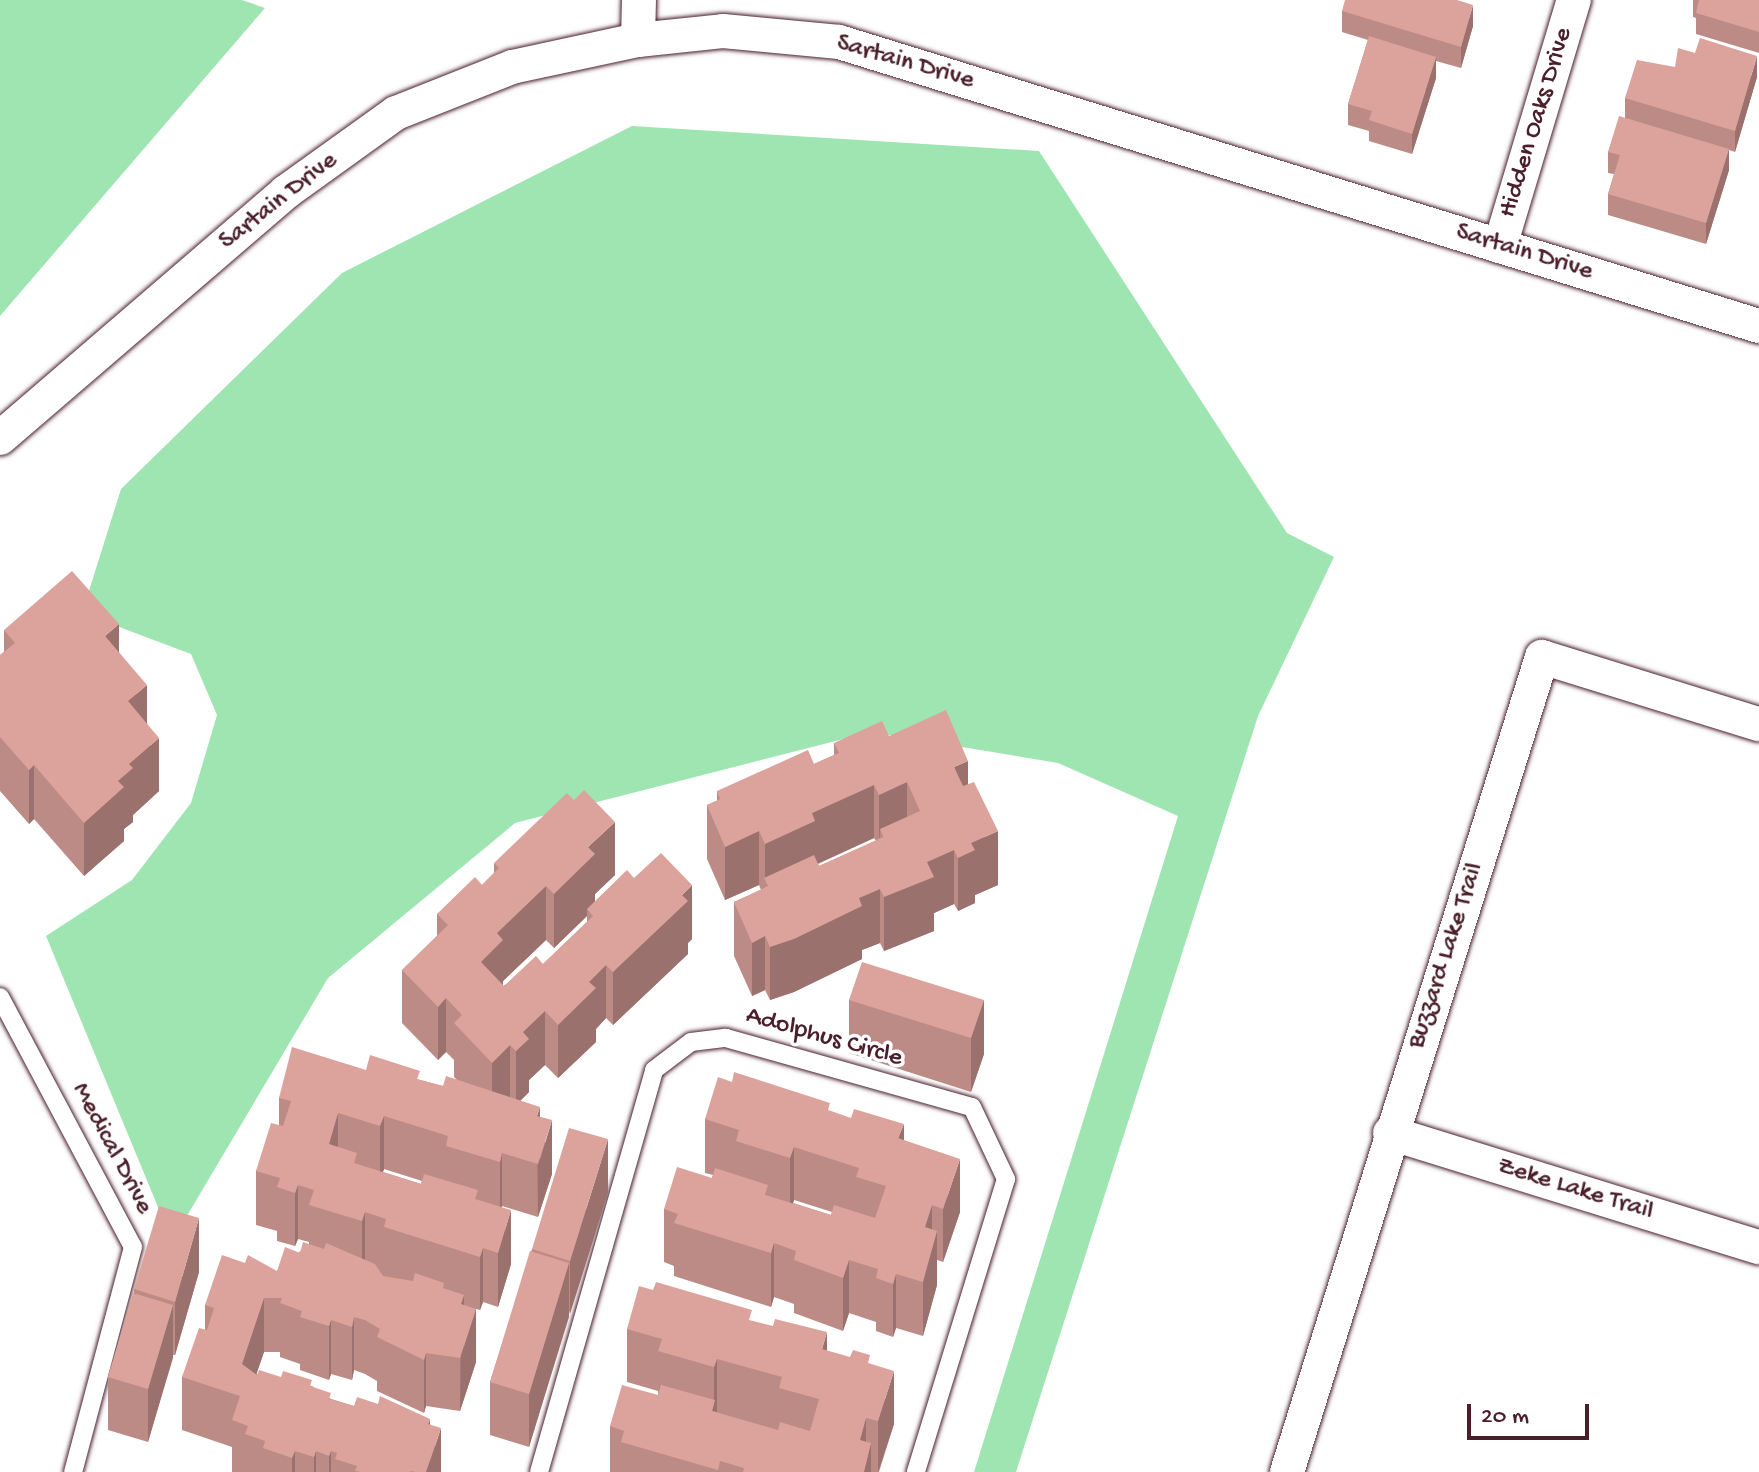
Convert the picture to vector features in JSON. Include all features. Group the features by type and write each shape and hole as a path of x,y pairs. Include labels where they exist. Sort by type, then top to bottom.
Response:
{"street":[{"path":"638,40 639,0"},
{"name":"Hidden Oaks Drive","path":"1500,246 1574,0"},
{"name":"Sartain Drive","path":"0,438 286,192 396,113 512,67 638,40 723,31 839,42 1759,326"},
{"name":"Buzzard Lake Trail","path":"1287,1472 1390,1133 1542,657 1759,724"},
{"name":"Zeke Lake Trail","path":"1390,1133 1759,1247"}],"lane":[{"name":"Medical Drive","path":"0,997 133,1247 73,1472"},
{"name":"Adolphus Circle","path":"539,1472 654,1070 691,1042 726,1038 972,1107 1006,1179 916,1472"}],"green space":[{"path":"0,0 242,0 265,8 0,316"},
{"path":"632,126 1039,151 1287,533 1334,557 1258,716 1016,1472 974,1472 1178,816 1058,763 871,732 515,823 328,978 172,1241 46,936 132,880 191,803 217,715 191,654 82,613 121,489 342,273"}],"building":[{"path":"1345,0 1457,0 1473,5 1461,47 1342,11"},
{"path":"1699,0 1759,0 1759,32 1696,13"},
{"path":"1369,36 1436,57 1412,134 1369,120 1372,111 1348,104"},
{"path":"1700,38 1757,56 1735,131 1625,98 1637,60 1675,67 1678,48 1695,53"},
{"path":"1619,116 1729,149 1706,223 1608,194 1620,155 1608,152"},
{"path":"72,571 119,624 105,636 147,685 128,701 159,738 129,764 133,768 118,781 124,787 84,823 34,765 29,770 0,737 0,655 15,643 4,630"},
{"path":"946,710 968,761 954,767 963,786 974,782 998,831 971,843 975,850 958,858 954,850 927,862 934,877 884,897 880,889 859,898 862,906 794,939 770,947 765,936 752,943 734,902 768,886 764,878 814,855 819,866 883,837 880,829 920,811 907,782 879,795 874,785 812,813 815,821 765,844 759,831 725,847 707,805 720,799 717,791 808,750 814,764 839,753 834,743 882,721 889,736"},
{"path":"584,790 615,822 588,847 595,854 554,894 546,886 497,933 503,940 481,962 504,986 536,956 543,964 593,916 587,909 627,870 634,878 661,853 692,885 682,895 688,901 613,972 606,965 589,982 596,988 558,1025 545,1011 523,1032 529,1039 516,1051 510,1045 492,1063 454,1023 462,1015 446,998 438,1007 402,970 448,925 437,914 475,877 482,885 499,868 494,863 567,793 574,800"},
{"path":"862,962 984,1000 971,1038 849,1000"},
{"path":"292,1047 366,1070 370,1055 420,1071 417,1079 443,1086 446,1076 540,1107 537,1116 552,1120 538,1164 502,1153 500,1162 446,1146 448,1136 384,1116 380,1126 338,1113 329,1144 357,1153 354,1163 421,1184 424,1174 478,1190 475,1199 511,1210 498,1253 483,1248 480,1257 384,1227 386,1219 365,1212 362,1221 309,1205 314,1190 298,1185 295,1193 277,1187 280,1178 256,1171 271,1123 283,1126 291,1101 279,1098"},
{"path":"734,1072 830,1103 828,1110 851,1118 854,1109 904,1124 898,1138 960,1159 943,1209 932,1205 925,1227 937,1231 923,1282 896,1274 893,1284 876,1278 878,1269 849,1260 843,1278 794,1260 796,1251 774,1243 771,1253 674,1223 678,1214 664,1209 677,1167 712,1178 715,1168 768,1185 765,1195 831,1215 834,1205 875,1218 886,1186 856,1177 859,1168 794,1147 790,1158 736,1141 739,1130 705,1119 718,1077 732,1082"},
{"path":"569,1128 608,1139 570,1261 532,1249"},
{"path":"159,1206 199,1218 175,1302 134,1289"},
{"path":"303,1242 324,1249 326,1243 375,1264 383,1276 413,1281 415,1273 444,1283 443,1288 464,1295 461,1304 476,1309 460,1358 426,1353 424,1360 377,1337 380,1329 365,1320 354,1317 352,1327 331,1320 329,1326 300,1317 302,1311 280,1303 282,1298 264,1298 242,1364 257,1375 259,1370 281,1377 283,1371 312,1380 310,1386 331,1393 329,1399 354,1406 357,1397 378,1404 380,1396 430,1419 428,1424 441,1428 426,1472 361,1472 355,1471 357,1466 335,1459 337,1453 331,1451 329,1456 316,1451 314,1457 295,1451 292,1458 263,1448 265,1441 245,1434 248,1426 232,1420 240,1396 182,1377 199,1328 207,1330 214,1308 205,1305 222,1255 245,1263 248,1255 277,1271 285,1247 300,1253"},
{"path":"530,1251 569,1263 529,1394 490,1382"},
{"path":"656,1282 752,1310 749,1320 773,1326 775,1319 827,1332 822,1349 850,1357 853,1350 870,1355 868,1363 894,1371 878,1421 866,1418 860,1440 871,1443 864,1472 743,1472 744,1468 720,1461 718,1470 621,1442 624,1431 610,1426 622,1385 658,1395 661,1385 715,1400 712,1411 778,1430 780,1422 810,1431 819,1399 779,1388 782,1377 717,1359 714,1367 658,1351 662,1339 627,1329 639,1286 653,1290"},
{"path":"133,1293 173,1305 148,1389 108,1377"}]}
